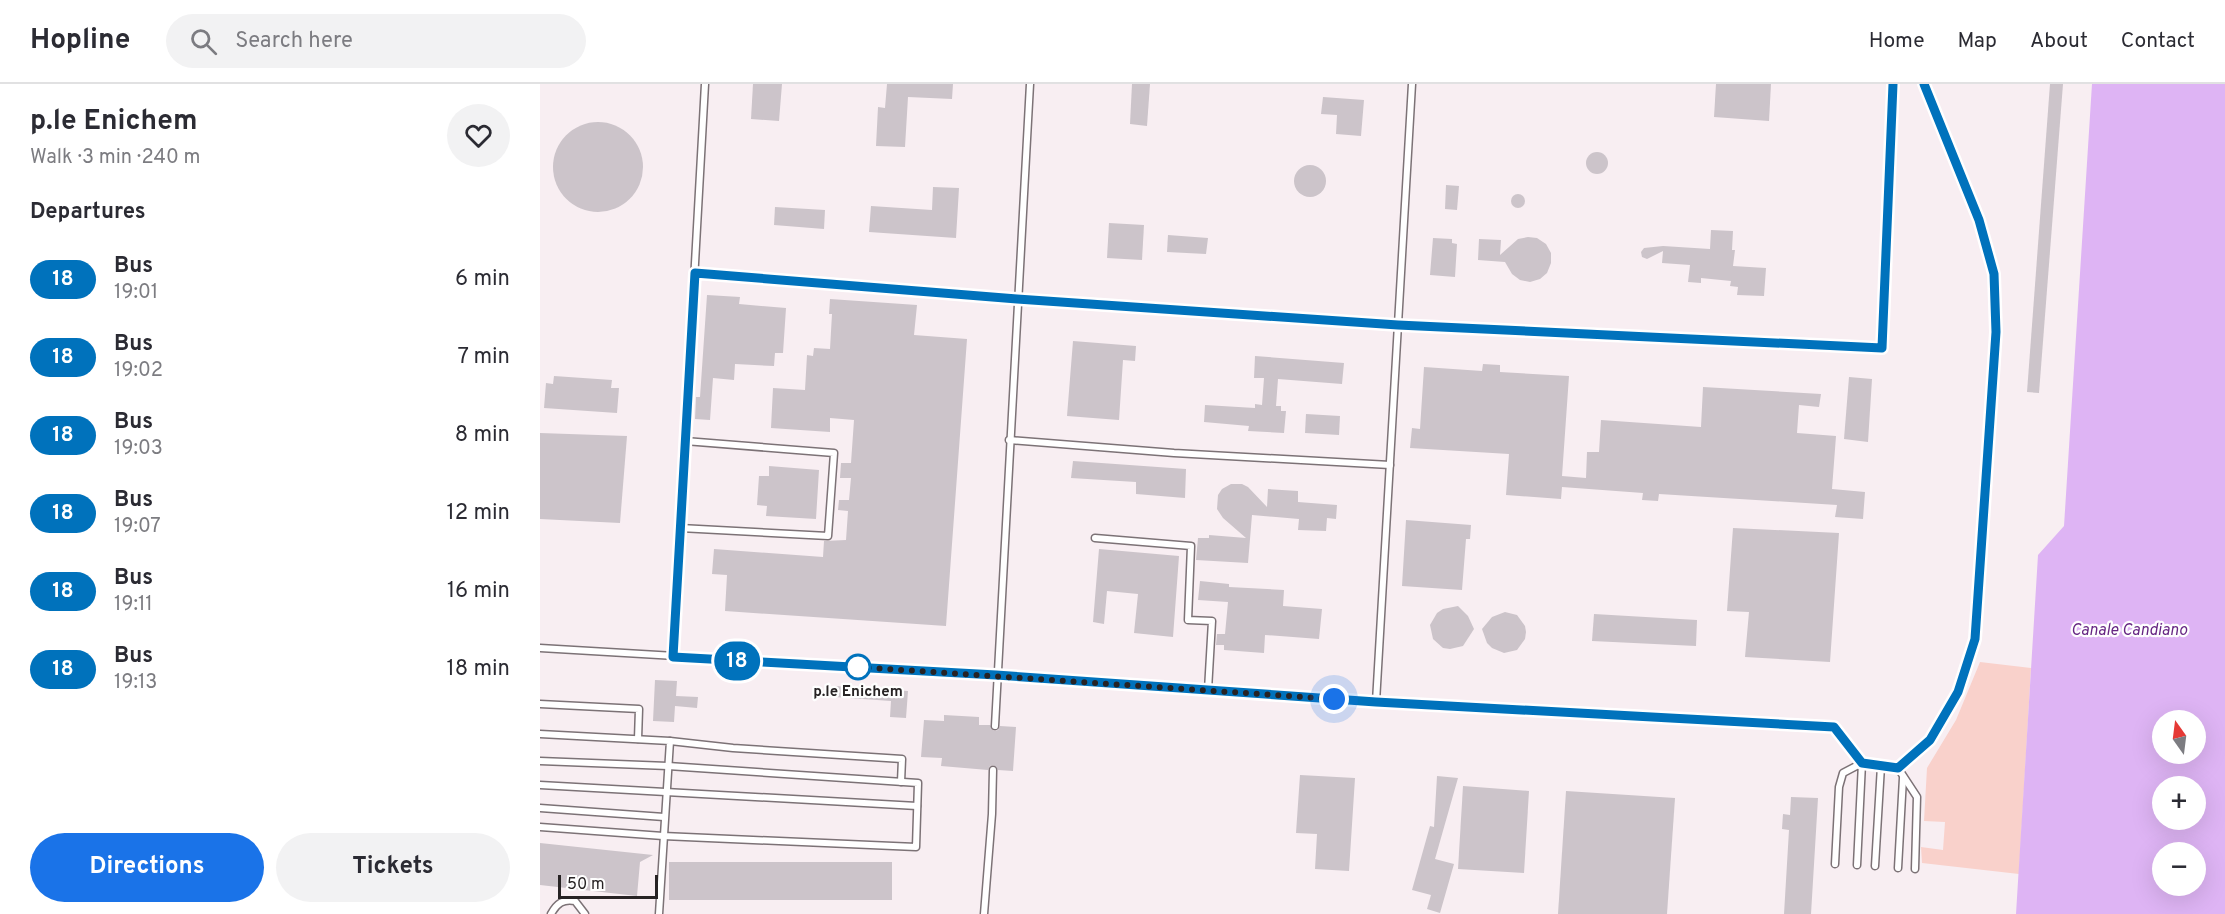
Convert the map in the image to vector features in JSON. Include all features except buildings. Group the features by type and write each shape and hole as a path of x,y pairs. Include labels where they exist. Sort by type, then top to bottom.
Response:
{"lane":[{"path":"673,657 705,84"},
{"path":"994,726 1030,84"},
{"path":"1376,702 1412,84"},
{"path":"695,273 1017,299 1398,325 1882,348 1893,84"},
{"path":"1835,864 1839,787 1842,773 1862,763 1898,768 1930,740 1958,692 1975,639 1996,332 1994,274 1979,220 1924,84"},
{"path":"1009,440 1174,453 1390,465"},
{"path":"680,528 828,536 834,453 685,441"},
{"path":"1095,538 1191,546 1188,620 1212,621 1208,690"},
{"path":"540,648 996,675 1376,702 1834,727 1862,763 1857,865"},
{"path":"540,704 639,709 638,739"},
{"path":"540,734 670,741 733,748 902,759 901,782"},
{"path":"659,914 670,741"},
{"path":"540,760 918,783 916,847 663,836 540,826"},
{"path":"1875,866 1881,766"},
{"path":"1898,768 1917,797 1915,869"},
{"path":"984,914 993,770"},
{"path":"1898,868 1903,777"},
{"path":"540,785 917,806"},
{"path":"540,808 664,817"},
{"path":"551,914 556,905 566,899 575,901 585,914"}],"shaded area":[{"path":"1980,662 2031,668 2019,874 1922,863 1921,847 1943,850 1945,822 1924,821 1927,768 1956,720"}],"water":[{"name":"Canale Candiano","path":"2092,84 2225,84 2225,914 2016,914 2038,555 2064,526"}],"bus line":[{"name":"18","path":"1893,84 1882,348 1398,325 1017,299 695,273 673,657 996,675 1376,702 1834,727 1862,763 1898,768 1930,740 1958,692 1975,639 1996,332 1994,274 1979,220 1924,84"}],"place":[{"name":"p.le Enichem","path":"858,667"}],"route":[{"path":"858,667 1334,699"}]}
